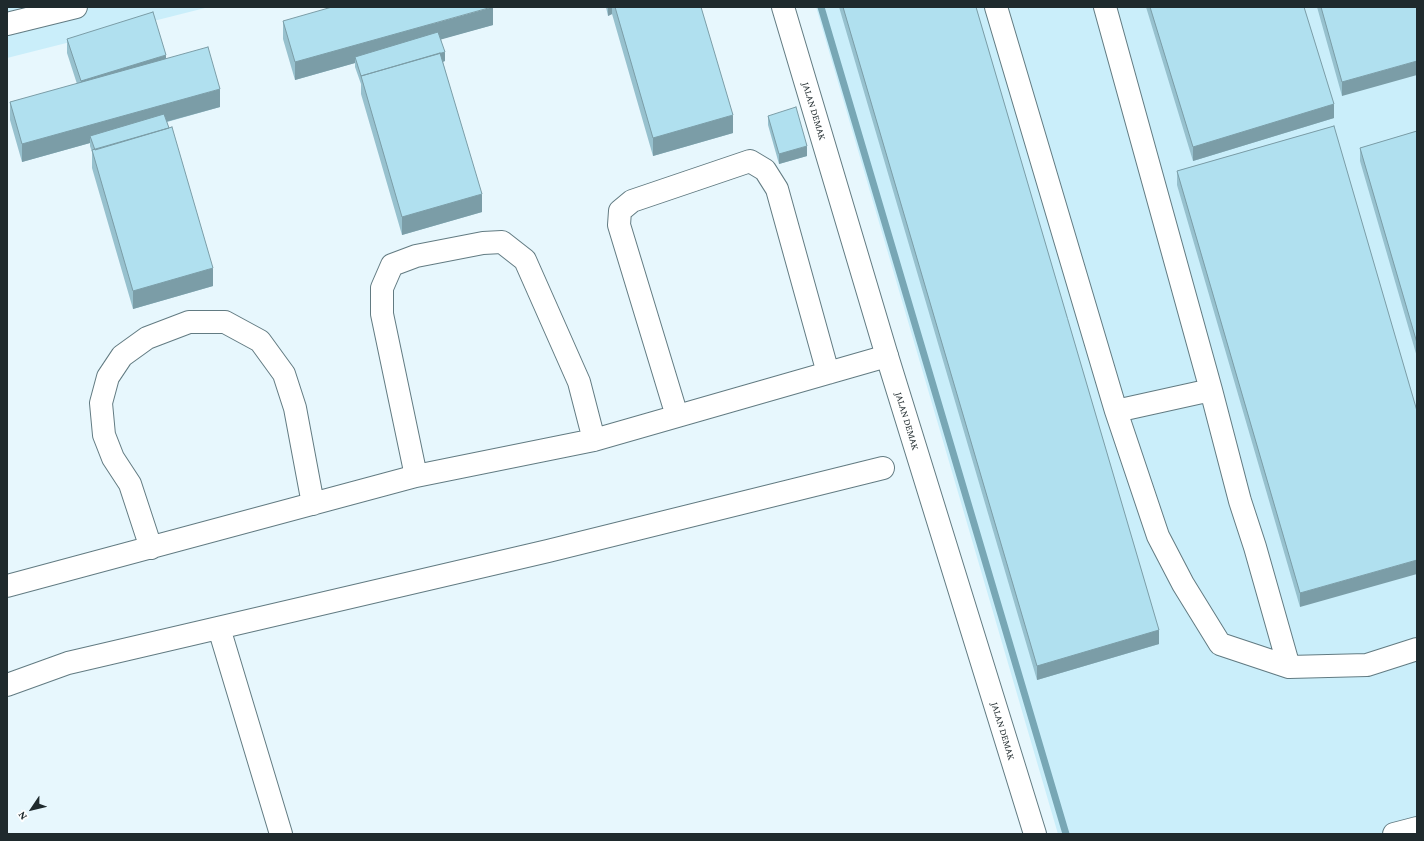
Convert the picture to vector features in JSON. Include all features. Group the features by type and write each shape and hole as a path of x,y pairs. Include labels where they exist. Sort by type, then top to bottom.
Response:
{"main road":[{"path":"7,24 76,7"},
{"name":"JALAN DEMAK","path":"783,7 887,356 1035,834"},
{"path":"996,7 1116,411 1158,536 1184,584 1220,644 1289,667 1367,665 1417,649"},
{"path":"1105,7 1212,390 1240,501 1255,547 1289,667"},
{"path":"677,416 619,225 620,211 632,201 750,161 766,170 777,189 828,373"},
{"path":"416,476 382,314 382,288 392,265 416,256 483,242 502,242 525,260 579,382 594,440"},
{"path":"151,548 130,484 113,458 104,435 101,403 108,377 122,356 147,338 190,322 225,322 260,340 284,374 295,408 313,504"},
{"path":"7,586 416,476 594,440 887,356"},
{"path":"1116,411 1212,390"},
{"path":"7,685 68,663 556,549 883,468"},
{"path":"219,628 281,834"},
{"path":"1394,834 1417,828"}],"shaded area":[{"path":"7,7 209,7 7,58"},
{"path":"816,7 1417,7 1417,834 1058,834"}],"building":[{"path":"332,7 492,7 295,62 283,21"},
{"path":"615,7 701,7 733,115 653,138"},
{"path":"843,7 976,7 1159,630 1037,666"},
{"path":"1150,7 1304,7 1334,104 1193,147"},
{"path":"1321,7 1417,7 1417,61 1342,82"},
{"path":"153,12 166,55 81,81 67,39"},
{"path":"438,32 445,52 361,76 355,57"},
{"path":"208,47 220,89 22,144 10,102"},
{"path":"440,53 482,194 402,217 361,76"},
{"path":"796,107 807,146 779,154 768,116"},
{"path":"164,114 169,128 95,150 90,136"},
{"path":"1334,126 1417,411 1417,560 1300,593 1177,171"},
{"path":"172,127 213,268 133,291 92,150"},
{"path":"1417,131 1417,343 1360,148"}],"waterway":[{"path":"821,7 1066,834"}]}
